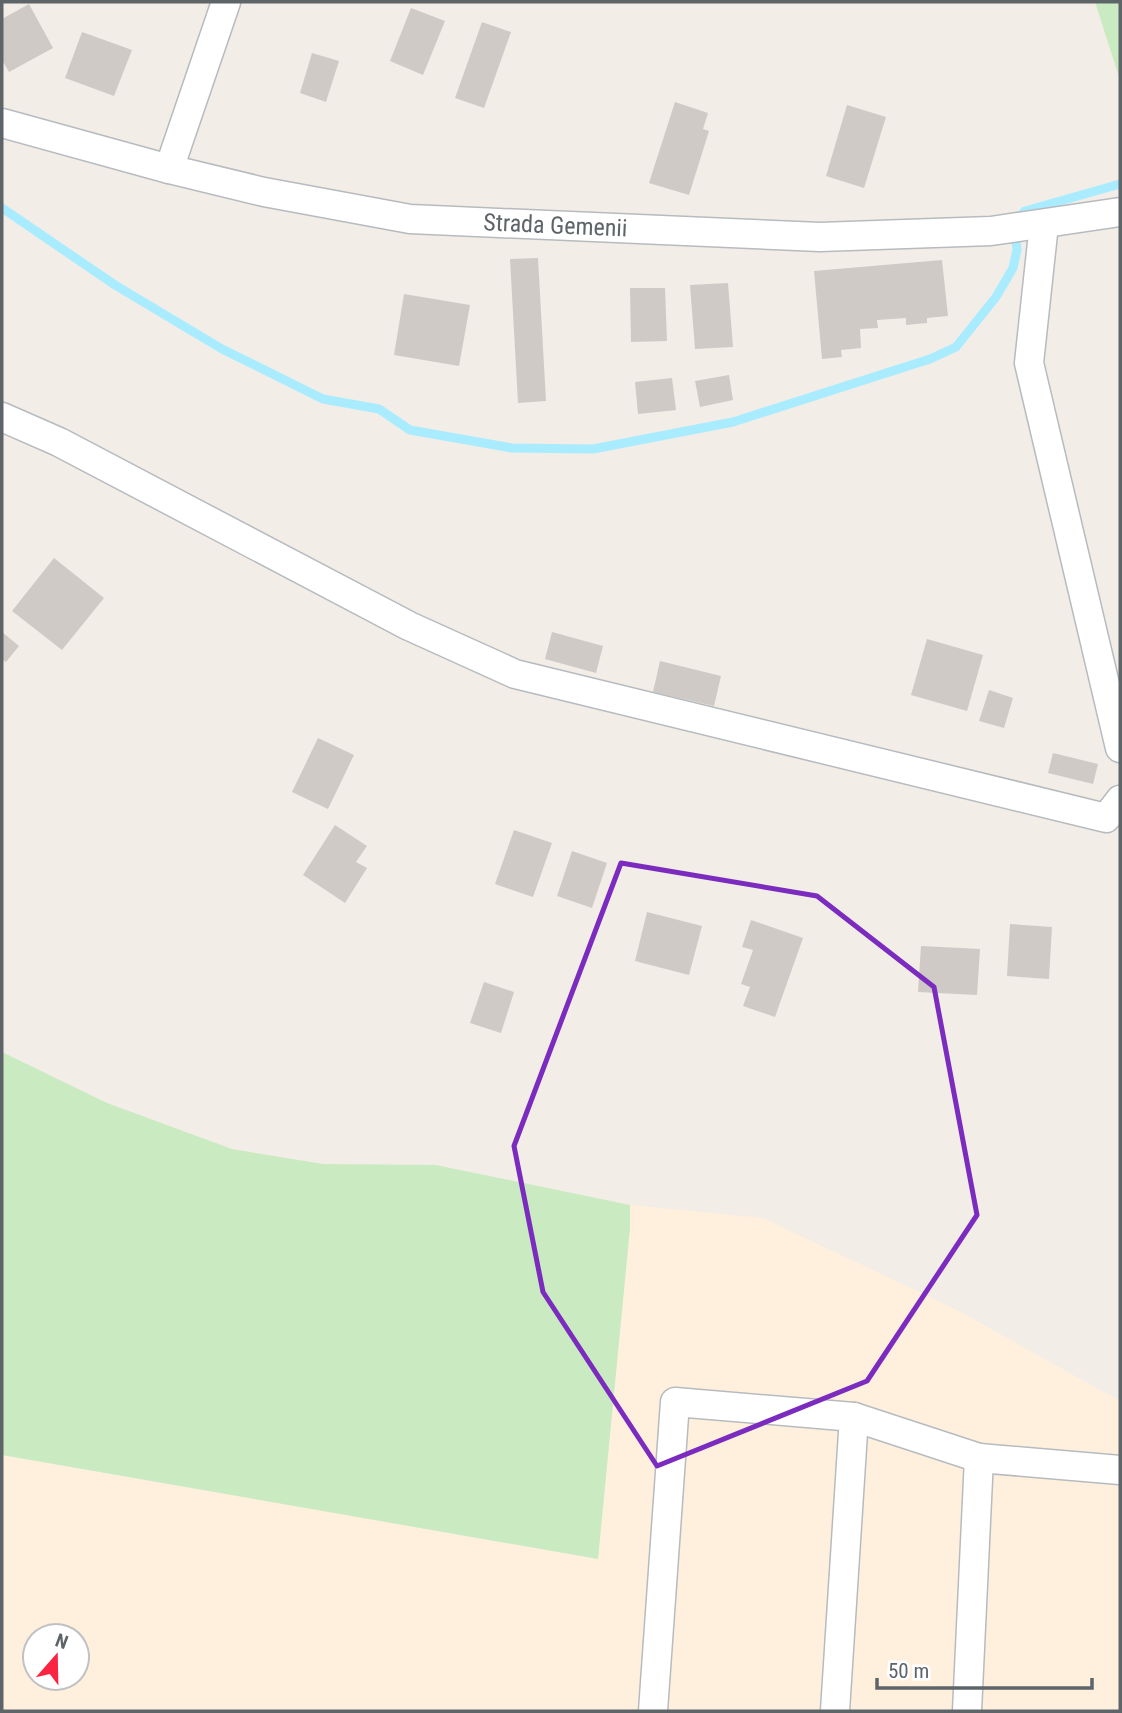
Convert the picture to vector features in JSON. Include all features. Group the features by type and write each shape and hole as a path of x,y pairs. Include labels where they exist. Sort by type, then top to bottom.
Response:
{"street":[{"path":"169,169 226,2"},
{"name":"Strada Gemenii","path":"2,122 169,169 324,204 410,219 820,237 991,230 1120,212"},
{"path":"1044,224 1029,363 1120,748"},
{"path":"2,417 59,442 409,626 514,674 1106,818 1120,800"},
{"path":"653,1711 674,1402 854,1417 979,1458 1120,1470"},
{"path":"835,1711 854,1417"},
{"path":"967,1711 979,1458"}],"highlighted area":[{"path":"621,863 817,896 934,987 977,1215 867,1381 657,1466 543,1292 514,1146"}],"shaded area":[{"path":"630,1205 763,1218 957,1310 1120,1401 1120,1711 2,1711 2,1455 598,1559"}],"green space":[{"path":"1095,2 1120,2 1120,80"},
{"path":"2,1052 107,1103 232,1149 323,1164 436,1165 630,1205 598,1559 2,1455"}],"building":[{"path":"29,4 53,48 9,72 2,60 2,19"},
{"path":"411,8 445,21 423,75 390,61"},
{"path":"482,22 511,32 484,108 455,98"},
{"path":"82,32 132,50 114,96 65,78"},
{"path":"312,53 339,61 326,102 300,93"},
{"path":"675,102 708,113 703,129 709,131 689,195 649,183"},
{"path":"847,105 886,117 864,188 826,176"},
{"path":"538,258 546,401 518,403 510,259"},
{"path":"942,260 948,316 927,318 927,323 906,325 906,318 877,320 878,328 860,329 861,348 841,350 842,357 822,359 814,271"},
{"path":"728,283 733,347 695,349 690,285"},
{"path":"630,288 665,288 667,341 631,342"},
{"path":"404,294 470,305 459,366 394,355"},
{"path":"729,375 733,400 700,407 695,381"},
{"path":"672,378 676,410 638,414 635,382"},
{"path":"54,558 104,598 62,650 12,611"},
{"path":"2,632 19,646 6,662 2,659"},
{"path":"552,632 603,646 596,673 545,659"},
{"path":"927,639 983,655 967,711 911,695"},
{"path":"660,661 721,676 714,706 653,692"},
{"path":"989,690 1013,698 1004,728 979,721"},
{"path":"318,738 354,755 328,809 292,792"},
{"path":"1053,753 1098,764 1093,784 1048,773"},
{"path":"335,825 367,846 356,862 367,868 345,903 303,875"},
{"path":"514,830 552,843 533,897 495,884"},
{"path":"572,851 607,863 592,908 557,896"},
{"path":"647,912 702,926 689,975 635,961"},
{"path":"751,920 803,938 775,1017 743,1006 750,987 741,984 753,950 742,947"},
{"path":"1010,924 1052,927 1049,979 1007,976"},
{"path":"921,946 980,949 977,995 918,992"},
{"path":"484,982 514,992 501,1033 470,1023"}],"waterway":[{"path":"1017,219 1025,211 1120,184"},
{"path":"2,208 115,285 222,349 323,399 379,409 410,430 512,448 593,449 733,422 930,359 956,347 996,297 1013,268 1017,250 1015,231"}]}
